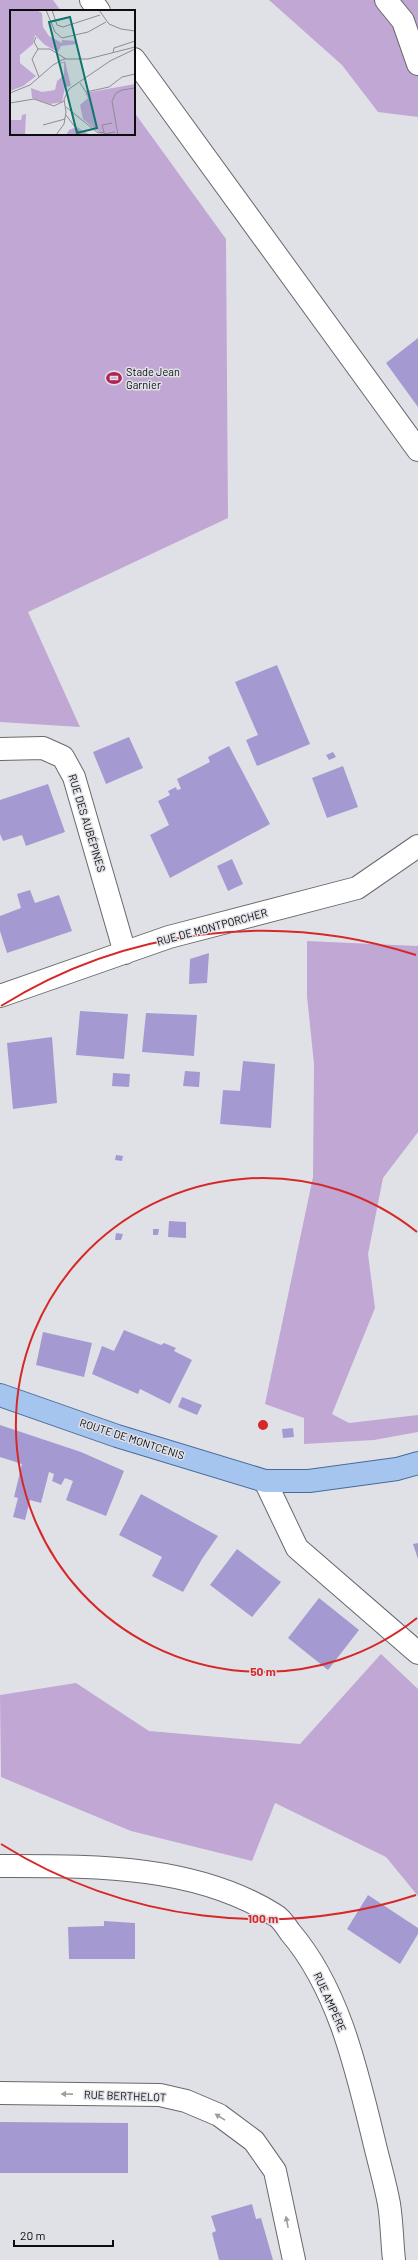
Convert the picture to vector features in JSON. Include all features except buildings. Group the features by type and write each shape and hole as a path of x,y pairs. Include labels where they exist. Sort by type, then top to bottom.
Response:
{"main road":[{"name":"ROUTE DE MONTCENIS","path":"0,1395 117,1436 265,1480 309,1481 397,1469 418,1463"}],"street":[{"path":"91,0 98,10"},
{"path":"386,0 403,21 418,64"},
{"path":"135,60 418,450"},
{"name":"RUE DES AUBÉPINES","path":"0,748 43,748 63,757 74,776 125,953"},
{"name":"RUE DE MONTPORCHER","path":"0,996 169,937 357,888 418,846"},
{"path":"265,1480 297,1548 418,1653"},
{"name":"RUE AMPÈRE","path":"0,1866 86,1866 152,1872 203,1884 241,1897 276,1916 301,1944 321,1976 347,2039 389,2204 394,2260"},
{"name":"RUE BERTHELOT","path":"0,2093 160,2095 186,2101 219,2115 254,2141 275,2171 294,2260"}],"shaded area":[{"name":"Stade Jean Garnier","path":"0,0 53,0 60,10 10,10 10,135 135,135 135,113 226,239 228,518 28,612 80,727 0,722"},
{"path":"269,0 418,0 418,117 378,112 342,65"},
{"path":"307,941 418,945 418,1132 383,1178 368,1254 375,1308 332,1414 349,1423 418,1415 418,1432 374,1440 304,1444 304,1418 265,1404 313,1177 314,1064 307,996"},
{"path":"381,1654 418,1689 418,1896 386,1857 275,1803 252,1861 131,1831 1,1777 0,1695 76,1683 149,1731 300,1744"}],"place":[{"name":"Stade Jean Garnier","path":"114,378"}]}
